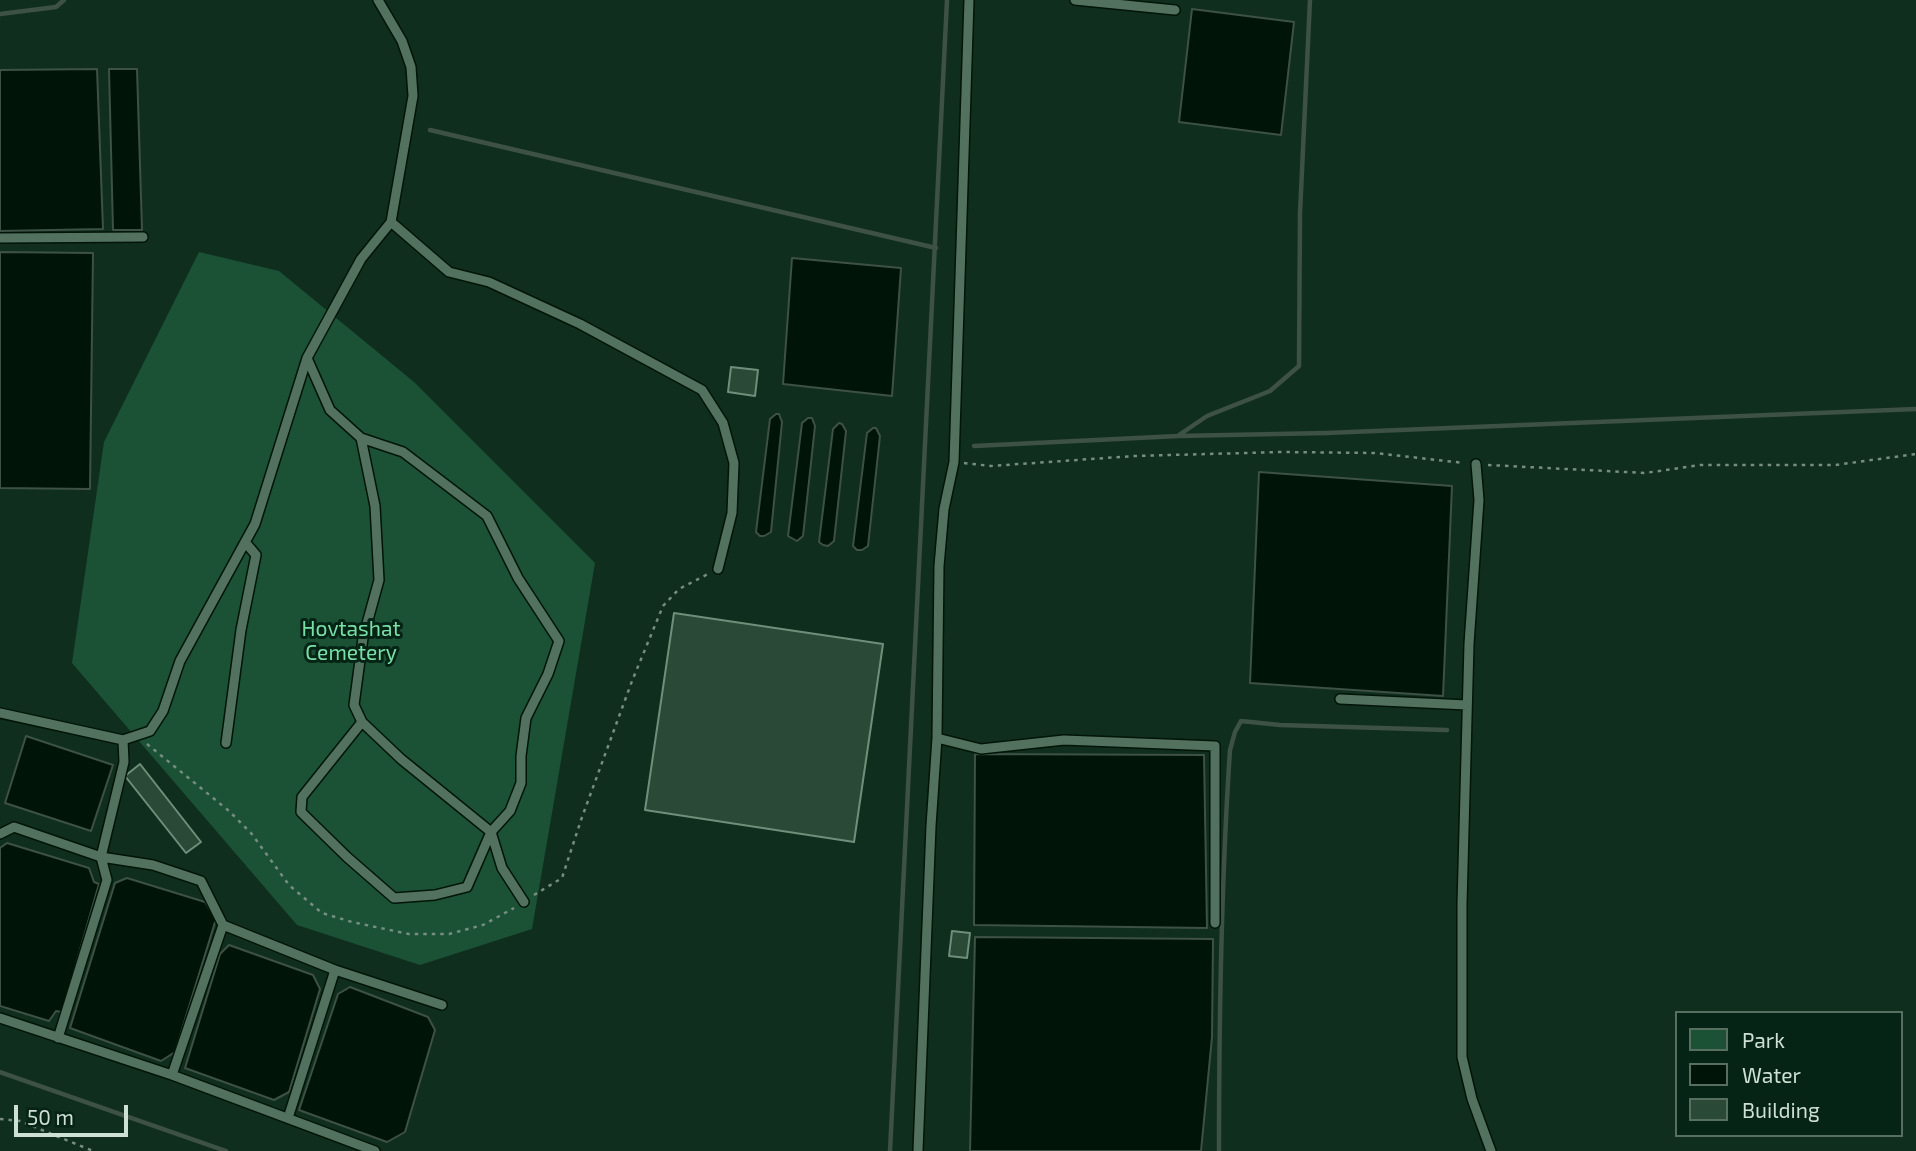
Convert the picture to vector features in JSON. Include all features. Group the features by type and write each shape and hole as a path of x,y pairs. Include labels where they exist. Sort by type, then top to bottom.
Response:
{"lane":[{"path":"0,713 123,740 150,731 163,711 180,662 255,524 307,358 361,259 391,222 413,96 411,67 402,41 378,0"},
{"path":"918,1151 930,826 937,738 939,566 944,509 954,462 969,0"},
{"path":"1075,0 1175,10"},
{"path":"391,222 449,272 489,282 580,324 702,390 723,423 734,463 732,513 718,569"},
{"path":"0,238 144,237"},
{"path":"307,358 330,410 361,438 403,452 487,516 518,578 559,641 548,674 526,718 521,783 510,811 491,832 467,887 435,895 394,898 301,812 302,797 362,722"},
{"path":"361,438 375,506 379,580 363,638 354,705 362,722 401,759 491,832 502,868 524,902"},
{"path":"1476,464 1479,500 1467,705 1462,904 1462,1057 1472,1099 1491,1151"},
{"path":"226,743 241,630 256,555 245,542"},
{"path":"1340,699 1467,705"},
{"path":"937,738 981,748 1064,740 1215,746 1215,923"},
{"path":"58,1038 107,880 101,857 124,762 123,740"},
{"path":"0,834 15,827 101,857 153,865 201,881 223,925 335,970 442,1005"},
{"path":"172,1074 223,925"},
{"path":"288,1118 335,970"},
{"path":"0,1018 172,1074 375,1151"}],"path":[{"path":"954,462 990,466 1134,456 1281,452 1375,453 1476,464 1645,473 1700,465 1835,465 1916,454"},
{"path":"0,1119 20,1121 93,1151"}],"green space":[{"name":"Hovtashat Cemetery","path":"199,252 279,271 414,382 595,563 532,929 420,965 297,925 72,663 104,442"}],"water":[{"path":"1192,9 1294,22 1281,135 1179,122"},
{"path":"97,69 103,229 0,231 0,70"},
{"path":"109,69 137,69 142,230 113,230"},
{"path":"0,252 93,253 90,489 0,488"},
{"path":"792,258 901,268 892,396 783,384"},
{"path":"779,414 782,422 771,532 760,536 756,532 770,419"},
{"path":"812,418 815,426 803,536 797,541 788,536 802,423"},
{"path":"839,423 846,431 834,541 828,546 819,542 833,429"},
{"path":"876,428 880,436 868,546 857,550 853,546 867,433"},
{"path":"1259,472 1452,486 1443,696 1250,683"},
{"path":"26,736 113,765 91,831 5,803"},
{"path":"975,754 1204,755 1207,928 974,925"},
{"path":"7,843 89,868 94,882 99,884 62,1012 56,1011 49,1021 0,1006 0,848"},
{"path":"127,878 205,902 216,919 175,1052 161,1061 70,1028 115,883"},
{"path":"975,937 1213,939 1212,1037 1201,1151 970,1151"},
{"path":"229,945 313,975 320,989 289,1092 274,1100 185,1068 220,954"},
{"path":"350,987 428,1017 435,1030 405,1132 387,1142 299,1110 338,994"}],"building":[{"path":"731,367 758,370 755,396 728,392"},
{"path":"674,613 883,644 854,842 645,810"},
{"path":"140,764 201,842 186,853 125,776"},
{"path":"952,931 970,933 967,958 949,956"}],"waterway":[{"path":"0,14 56,7 64,0"},
{"path":"890,1151 947,0"},
{"path":"1179,435 1207,416 1270,391 1299,366 1300,213 1310,0"},
{"path":"430,130 936,248"},
{"path":"974,446 1916,409"},
{"path":"1219,1151 1223,900 1230,750 1235,732 1241,721 1280,725 1447,730"},
{"path":"0,1072 226,1151"}]}
